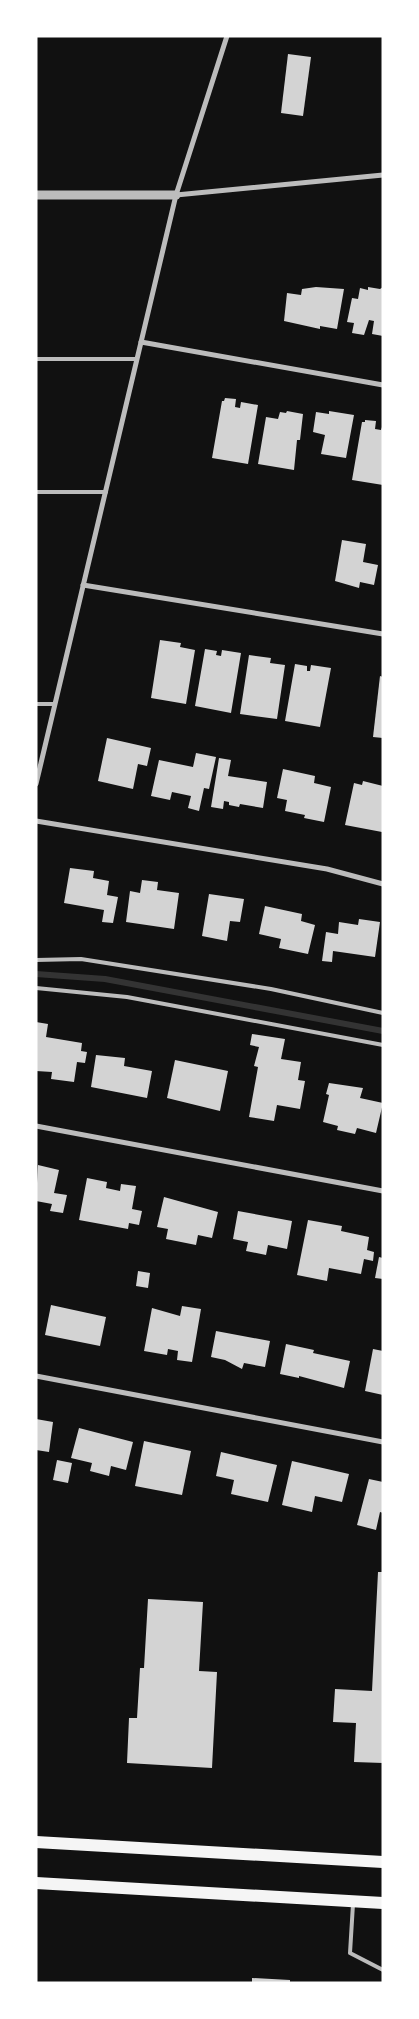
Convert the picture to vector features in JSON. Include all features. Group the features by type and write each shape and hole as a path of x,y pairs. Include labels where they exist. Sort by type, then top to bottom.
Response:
{"main road":[{"path":"36,1842 383,1862"},
{"path":"36,1883 383,1903"}],"street":[{"path":"36,784 176,195 227,36"},
{"path":"36,195 176,195 383,175"},
{"path":"141,342 383,384"},
{"path":"84,585 383,634"},
{"path":"36,821 326,869 383,884"},
{"path":"36,1126 383,1191"},
{"path":"36,1376 383,1442"}],"lane":[{"path":"36,359 137,359"},
{"path":"36,492 106,492"},
{"path":"36,704 55,704"},
{"path":"36,960 81,959 271,990 383,1013"},
{"path":"36,988 127,997 383,1045"},
{"path":"353,1902 350,1953 383,1970"}],"building":[{"path":"288,54 311,57 303,116 281,113"},
{"path":"316,287 344,289 337,329 320,326 320,329 284,321 287,293 301,295 302,289"},
{"path":"368,287 380,289 383,287 383,336 372,334 374,321 369,320 364,335 352,333 354,323 347,322 352,298 358,299 360,288 368,290"},
{"path":"225,398 236,399 235,407 240,408 241,402 258,405 248,464 212,458 222,401"},
{"path":"287,411 303,414 300,440 297,440 294,470 258,464 266,417 278,419 280,412 286,413"},
{"path":"329,411 354,415 346,458 321,454 325,435 313,432 316,412 329,414"},
{"path":"365,420 376,421 375,429 381,430 383,424 383,485 352,480 362,422 365,422"},
{"path":"342,540 366,544 363,562 378,565 374,585 360,582 359,588 335,581"},
{"path":"160,640 181,643 180,647 195,650 186,704 151,698"},
{"path":"205,649 217,651 216,655 221,656 222,650 241,653 231,713 195,706"},
{"path":"249,655 271,658 270,663 285,665 277,719 240,714"},
{"path":"295,664 307,666 307,671 310,671 311,665 331,668 320,727 285,721"},
{"path":"380,676 383,677 383,738 373,737"},
{"path":"107,738 151,748 147,766 138,764 133,789 98,781"},
{"path":"196,753 216,757 209,789 204,788 199,811 188,808 191,796 172,792 170,800 151,796 159,760 193,767"},
{"path":"219,758 231,760 228,776 267,782 263,808 240,804 239,807 229,805 229,802 224,801 223,809 211,807"},
{"path":"283,769 315,776 314,783 331,787 324,822 304,818 305,815 285,811 287,800 277,798"},
{"path":"363,781 383,786 382,832 345,825 354,783 362,785"},
{"path":"70,868 94,871 93,878 109,881 107,895 118,897 113,923 102,922 104,910 64,903"},
{"path":"142,880 158,882 157,890 179,893 174,929 126,922 130,891 140,893"},
{"path":"209,894 244,899 240,922 230,921 227,941 202,936"},
{"path":"265,906 302,914 301,921 315,925 308,954 279,948 281,939 259,934"},
{"path":"359,919 380,922 375,957 333,951 332,962 322,961 326,932 338,934 339,922 358,925"},
{"path":"36,1022 48,1024 46,1037 82,1043 81,1051 87,1052 85,1063 77,1062 74,1082 51,1079 52,1072 36,1071"},
{"path":"252,1034 285,1039 281,1059 301,1062 298,1080 305,1081 300,1109 277,1105 274,1121 249,1117 258,1067 254,1066 259,1047 250,1045"},
{"path":"96,1055 125,1058 124,1066 152,1071 147,1098 91,1087"},
{"path":"175,1060 228,1071 220,1111 167,1098"},
{"path":"329,1083 363,1088 360,1098 383,1103 376,1133 357,1128 355,1134 337,1130 338,1126 323,1122 329,1095 326,1094"},
{"path":"38,1165 59,1170 54,1193 67,1195 63,1213 50,1211 52,1204 36,1201"},
{"path":"87,1178 107,1182 106,1188 120,1191 121,1184 136,1186 132,1209 142,1211 139,1225 129,1223 128,1229 79,1220"},
{"path":"164,1197 218,1212 212,1238 198,1235 196,1245 166,1239 168,1229 157,1227"},
{"path":"238,1211 292,1221 287,1249 268,1245 266,1255 246,1251 248,1242 233,1239"},
{"path":"308,1220 342,1226 341,1231 369,1237 367,1250 374,1252 373,1261 364,1259 361,1274 329,1268 327,1281 297,1275"},
{"path":"379,1257 383,1258 383,1279 375,1278"},
{"path":"138,1271 150,1273 148,1288 136,1286"},
{"path":"51,1305 106,1317 100,1346 45,1335"},
{"path":"182,1306 201,1309 192,1362 177,1360 178,1351 168,1349 167,1355 144,1351 152,1308 180,1316"},
{"path":"216,1331 270,1341 265,1367 244,1363 242,1369 225,1360 211,1357"},
{"path":"286,1344 314,1350 313,1353 350,1361 344,1388 299,1376 299,1378 280,1374"},
{"path":"373,1349 383,1351 383,1395 365,1391"},
{"path":"36,1419 53,1422 49,1452 36,1450"},
{"path":"79,1428 133,1442 126,1470 111,1466 109,1476 90,1471 92,1463 71,1458"},
{"path":"144,1441 191,1451 182,1495 135,1486"},
{"path":"221,1452 277,1465 268,1502 231,1494 234,1480 216,1476"},
{"path":"57,1460 72,1463 68,1483 53,1480"},
{"path":"292,1461 349,1474 342,1502 315,1496 312,1512 282,1505"},
{"path":"369,1479 383,1482 383,1513 380,1512 376,1530 357,1525"},
{"path":"378,1572 383,1572 383,1763 354,1762 356,1723 333,1722 335,1689 372,1691"},
{"path":"148,1599 203,1602 199,1671 217,1672 212,1768 127,1763 129,1718 137,1718 140,1668 144,1668"},
{"path":"252,1978 290,1980 290,1983 252,1983"}],"waterway":[{"path":"36,974 105,979 383,1031"}]}
